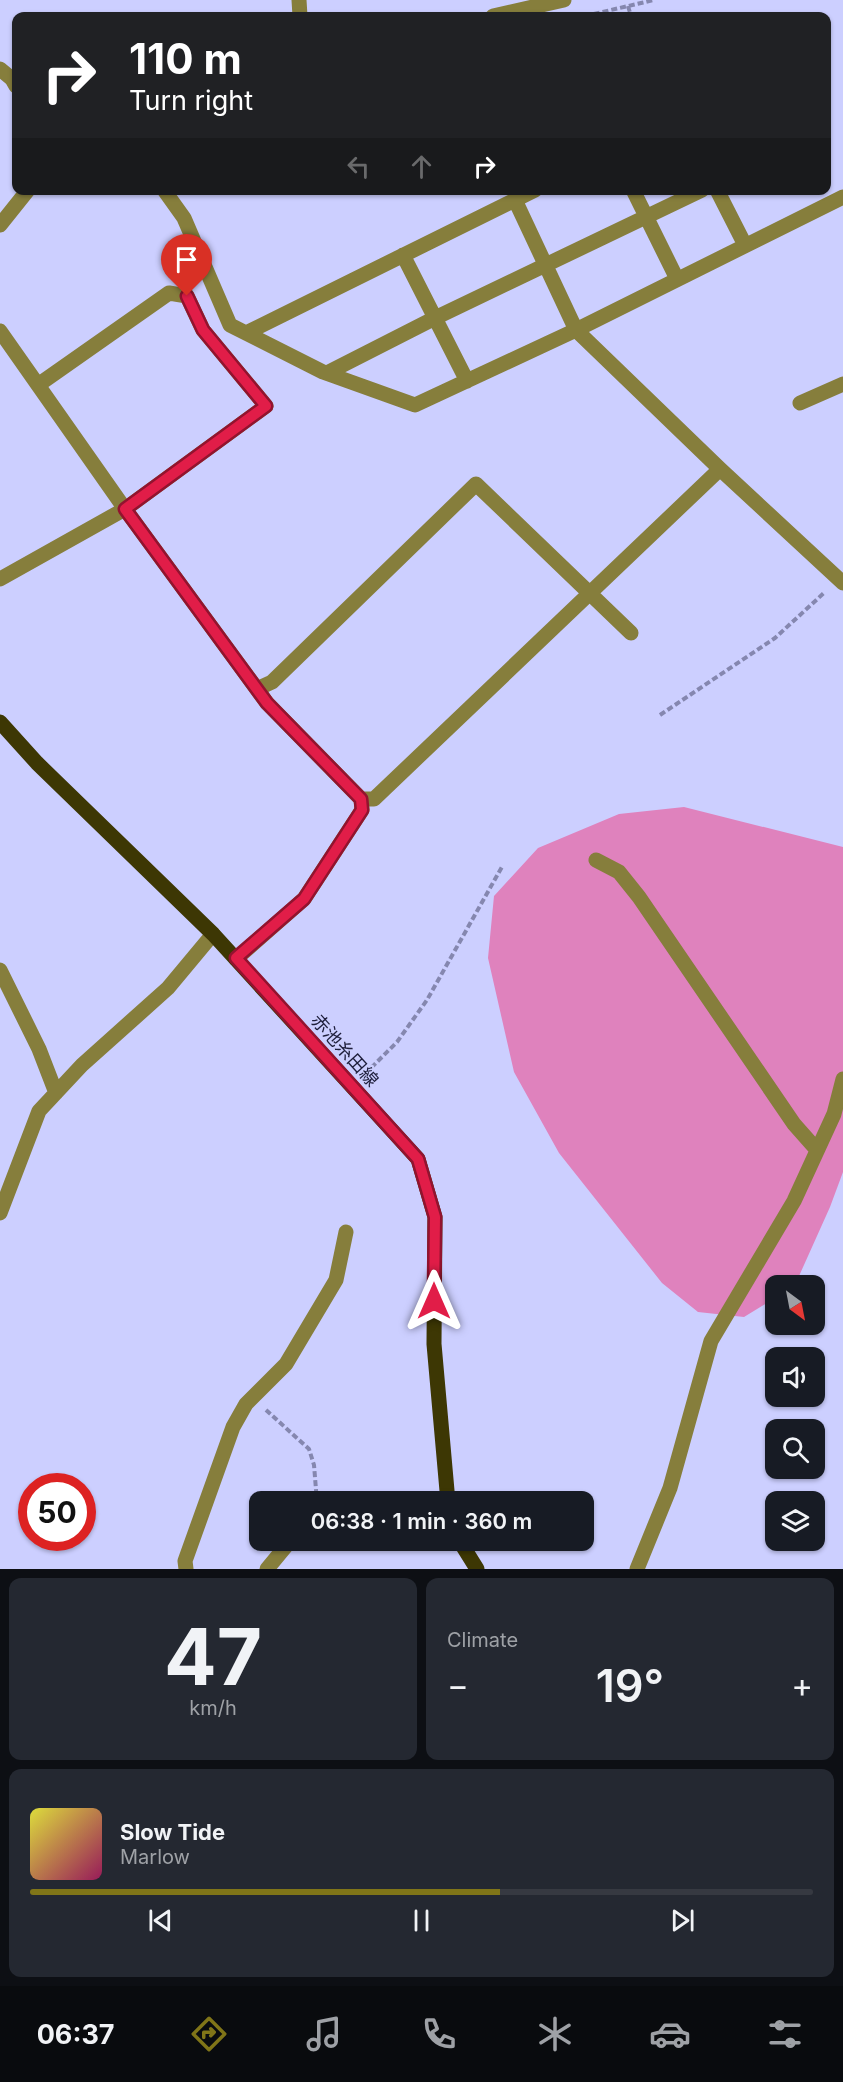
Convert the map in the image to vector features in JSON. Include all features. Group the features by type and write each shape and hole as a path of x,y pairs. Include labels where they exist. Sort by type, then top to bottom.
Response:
{"main road":[{"name":"赤池糸田線","path":"0,722 37,763 236,958 418,1159 435,1217 434,1344 447,1491"},
{"path":"466,1551 477,1569"}],"street":[{"path":"511,12 564,0"},
{"path":"0,69 12,79"},
{"path":"0,225 24,195"},
{"path":"168,195 184,218 230,325 327,373 415,405 576,330 843,197"},
{"path":"246,333 525,195"},
{"path":"636,195 677,279"},
{"path":"327,373 435,318 692,195"},
{"path":"720,195 745,245"},
{"path":"515,200 576,330 720,469 841,581"},
{"path":"403,255 467,381"},
{"path":"0,579 125,509 266,406 203,330 187,296 170,293 38,385"},
{"path":"0,331 125,509 267,703 361,799 362,810 304,899 236,958"},
{"path":"800,404 843,384"},
{"path":"361,799 374,799 720,469"},
{"path":"257,689 272,682 476,484 631,633"},
{"path":"596,860 619,872 639,897 794,1124 817,1150"},
{"path":"0,1214 39,1111 82,1065 168,988 213,934"},
{"path":"0,970 39,1049 56,1093"},
{"path":"637,1569 670,1488 711,1341 794,1201 834,1114 843,1079"},
{"path":"186,1569 185,1561 233,1427 246,1404 286,1364 336,1281 345,1232"},
{"path":"267,1569 282,1551"}],"path":[{"path":"602,12 654,0"},
{"path":"628,6 630,12"},
{"path":"660,715 775,638 841,581"},
{"path":"352,1087 397,1042 427,1000 503,865"},
{"path":"252,1398 309,1449 314,1465 316,1491"}],"shaded area":[{"path":"684,807 843,847 843,1172 799,1275 765,1275 765,1304 744,1317 698,1312 662,1283 559,1153 514,1072 488,958 494,896 538,848 619,814"}],"route":[{"path":"187,296 203,330 266,406 125,509 267,703 361,799 362,810 304,899 236,958 418,1159 435,1217 434,1301"}]}
